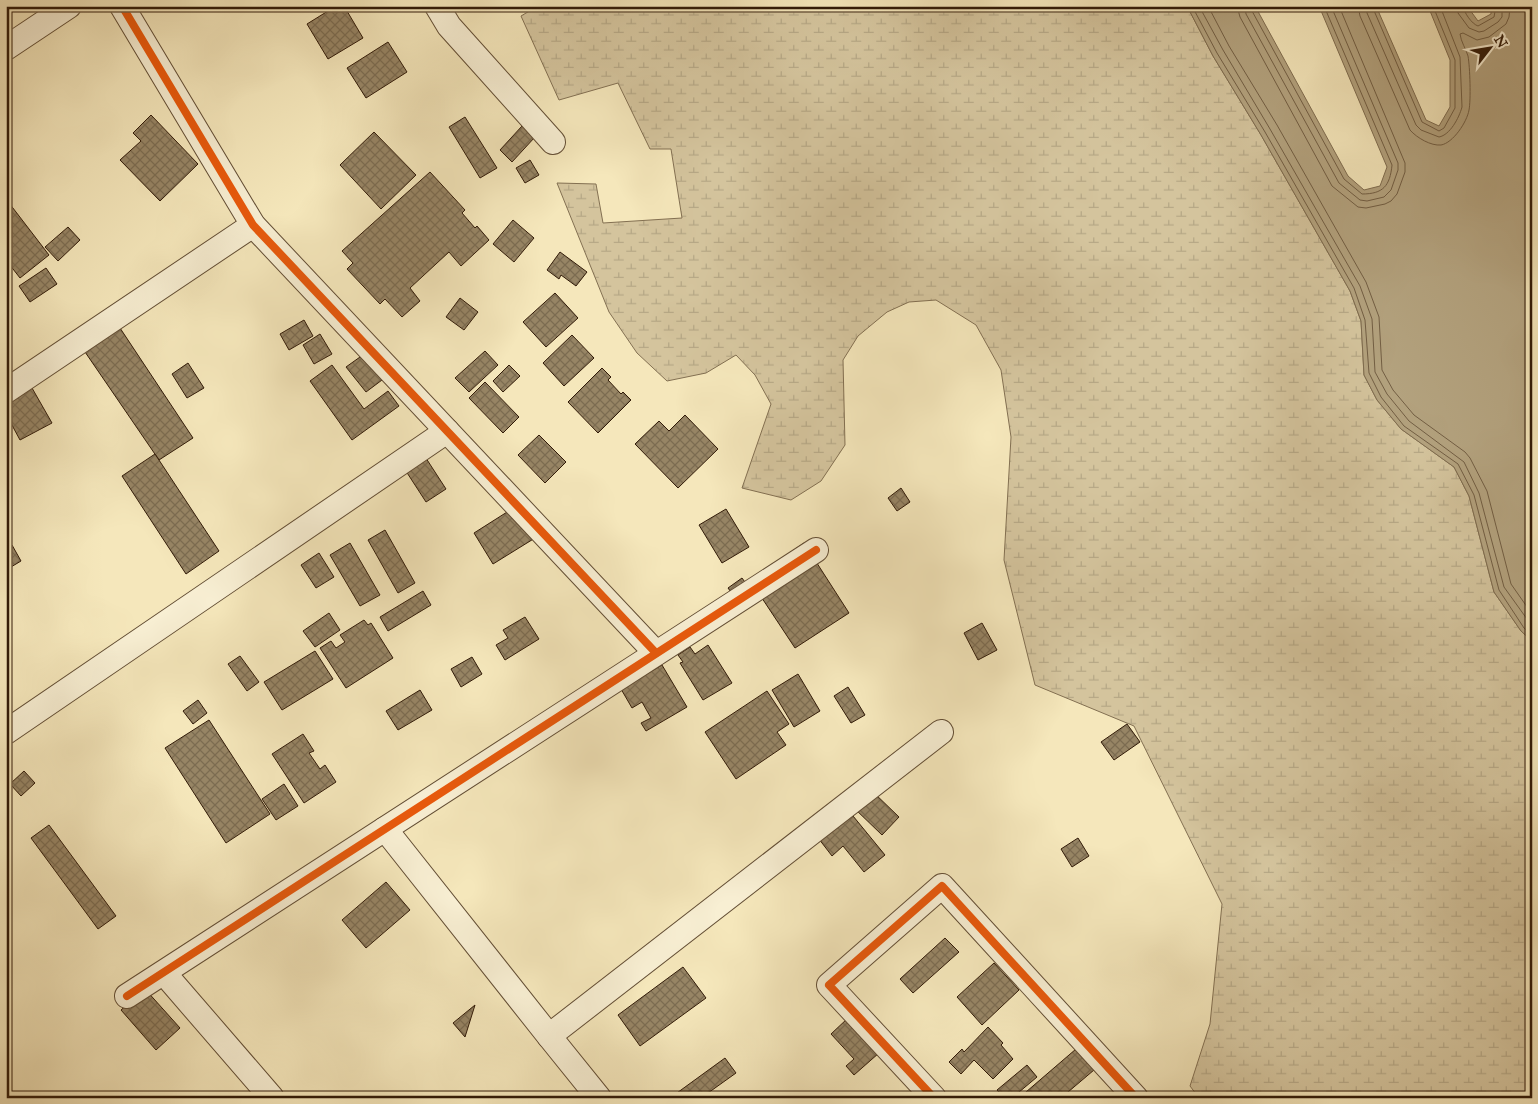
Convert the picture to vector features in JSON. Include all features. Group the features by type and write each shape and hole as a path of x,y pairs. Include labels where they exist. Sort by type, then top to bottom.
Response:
{"street":[{"path":"6,48 69,6"},
{"path":"122,6 253,225 656,653"},
{"path":"437,6 449,26 553,142"},
{"path":"6,391 253,225"},
{"path":"6,732 447,431"},
{"path":"127,996 816,550"},
{"path":"549,1036 941,732"},
{"path":"385,829 600,1098"},
{"path":"934,1098 829,985 942,886 1136,1098"},
{"path":"164,973 272,1098"}],"green space":[{"path":"538,6 1187,6 1213,56 1261,135 1350,291 1361,321 1364,375 1377,400 1401,429 1454,467 1469,496 1494,592 1521,631 1532,641 1532,1098 1199,1098 1190,1086 1210,1024 1222,904 1134,726 1035,685 1004,560 1011,437 1001,370 976,325 936,300 909,302 887,312 858,336 843,360 845,445 821,481 791,500 742,488 771,404 755,375 736,355 706,373 667,381 637,353 609,312 557,183 596,184 603,223 682,218 671,149 650,149 618,83 559,100 521,16"}],"water":[{"path":"1187,6 1255,6 1348,176 1364,190 1380,186 1387,167 1319,6 1376,6 1426,120 1439,126 1450,107 1450,60 1428,6 1467,6 1478,21 1491,14 1491,6 1532,6 1532,641 1521,631 1494,592 1469,496 1454,467 1401,429 1377,400 1364,375 1361,321 1350,291 1261,135 1213,56"}],"building":[{"path":"336,6 344,6 363,38 328,59 307,24"},
{"path":"388,42 407,72 366,98 347,68"},
{"path":"151,115 198,164 160,201 120,160 141,141 133,133"},
{"path":"465,117 497,168 480,178 449,127"},
{"path":"522,126 535,137 512,162 500,150"},
{"path":"374,132 416,175 381,209 340,165"},
{"path":"530,160 539,175 525,183 516,168"},
{"path":"430,172 465,210 462,213 475,228 477,226 489,240 461,266 449,252 410,288 420,301 402,317 385,299 380,304 347,269 353,263 342,251"},
{"path":"6,199 49,255 20,278 6,260"},
{"path":"513,220 534,238 514,262 493,244"},
{"path":"68,227 80,240 58,261 45,247"},
{"path":"560,252 587,272 576,286 561,275 559,279 547,270"},
{"path":"46,268 57,284 30,302 19,286"},
{"path":"555,293 578,318 546,347 523,322"},
{"path":"460,298 478,312 464,330 446,317"},
{"path":"304,320 313,336 289,350 280,334"},
{"path":"118,325 193,438 159,460 83,349"},
{"path":"320,334 332,354 314,364 303,345"},
{"path":"572,335 594,358 564,386 543,363"},
{"path":"485,351 498,365 469,392 455,378"},
{"path":"367,352 386,377 366,392 346,367"},
{"path":"188,363 204,388 187,398 172,374"},
{"path":"332,365 364,409 388,391 399,406 352,440 310,381"},
{"path":"509,365 520,376 503,392 493,381"},
{"path":"602,368 611,377 608,380 621,394 623,392 631,400 598,433 568,402"},
{"path":"485,382 519,417 503,433 469,398"},
{"path":"32,388 52,423 20,440 6,414 6,402"},
{"path":"685,415 718,449 678,488 635,444 659,421 669,431"},
{"path":"539,435 566,462 545,483 518,455"},
{"path":"422,452 446,489 426,502 402,465"},
{"path":"155,454 219,551 186,574 122,476"},
{"path":"901,488 910,502 897,511 888,498"},
{"path":"515,507 535,538 493,564 474,533"},
{"path":"726,509 749,547 722,563 699,525"},
{"path":"385,530 415,583 398,593 368,540"},
{"path":"350,543 380,595 360,606 330,555"},
{"path":"804,543 849,613 795,648 750,580"},
{"path":"12,545 21,561 6,570 6,548"},
{"path":"319,553 334,577 316,588 301,565"},
{"path":"742,578 755,596 741,606 728,588"},
{"path":"423,591 431,605 388,631 380,617"},
{"path":"329,613 340,630 315,647 303,631"},
{"path":"525,617 539,639 505,660 496,645 508,638 503,630"},
{"path":"364,620 368,625 371,623 393,658 346,688 320,648 331,641 336,648 345,642 340,635"},
{"path":"982,623 997,650 978,660 964,633"},
{"path":"708,645 732,683 703,700 680,663 683,662 678,655 690,647 695,654"},
{"path":"315,651 333,679 282,710 264,682"},
{"path":"240,656 259,682 247,691 228,664"},
{"path":"472,657 482,674 461,687 451,669"},
{"path":"662,665 687,707 646,731 641,723 651,718 642,702 632,708 621,689"},
{"path":"798,674 820,711 794,727 772,690"},
{"path":"848,687 865,715 851,723 834,696"},
{"path":"420,690 432,710 398,730 386,711"},
{"path":"767,691 789,724 777,732 786,745 736,779 705,732"},
{"path":"198,700 207,713 193,724 183,711"},
{"path":"209,720 270,814 226,843 165,748"},
{"path":"1127,724 1140,742 1114,760 1101,742"},
{"path":"303,734 314,751 309,753 320,769 325,765 336,782 304,803 272,754"},
{"path":"24,771 35,783 21,796 10,784"},
{"path":"284,784 298,806 276,820 262,799"},
{"path":"870,789 899,817 882,835 853,807"},
{"path":"844,805 885,855 864,872 843,846 832,856 812,830"},
{"path":"49,825 116,916 98,929 31,838"},
{"path":"1078,838 1089,856 1072,867 1061,849"},
{"path":"386,882 410,910 366,948 342,920"},
{"path":"945,938 959,952 913,993 900,979"},
{"path":"994,963 1019,990 982,1025 957,997"},
{"path":"683,967 706,998 640,1046 618,1015"},
{"path":"145,989 180,1028 156,1050 121,1010"},
{"path":"475,1005 465,1037 453,1023"},
{"path":"848,1018 879,1053 854,1075 846,1066 854,1059 831,1034"},
{"path":"988,1027 1003,1043 1001,1045 1013,1059 993,1079 974,1060 961,1074 949,1062 962,1049 964,1052"},
{"path":"1076,1049 1094,1070 1061,1098 1019,1098"},
{"path":"725,1058 736,1073 701,1098 670,1098"},
{"path":"1027,1065 1037,1077 1012,1098 1004,1098 997,1090"}],"cycle path":[{"path":"122,6 253,225 656,653"},
{"path":"127,996 816,550"},
{"path":"934,1098 829,985 942,886 1136,1098"}]}
